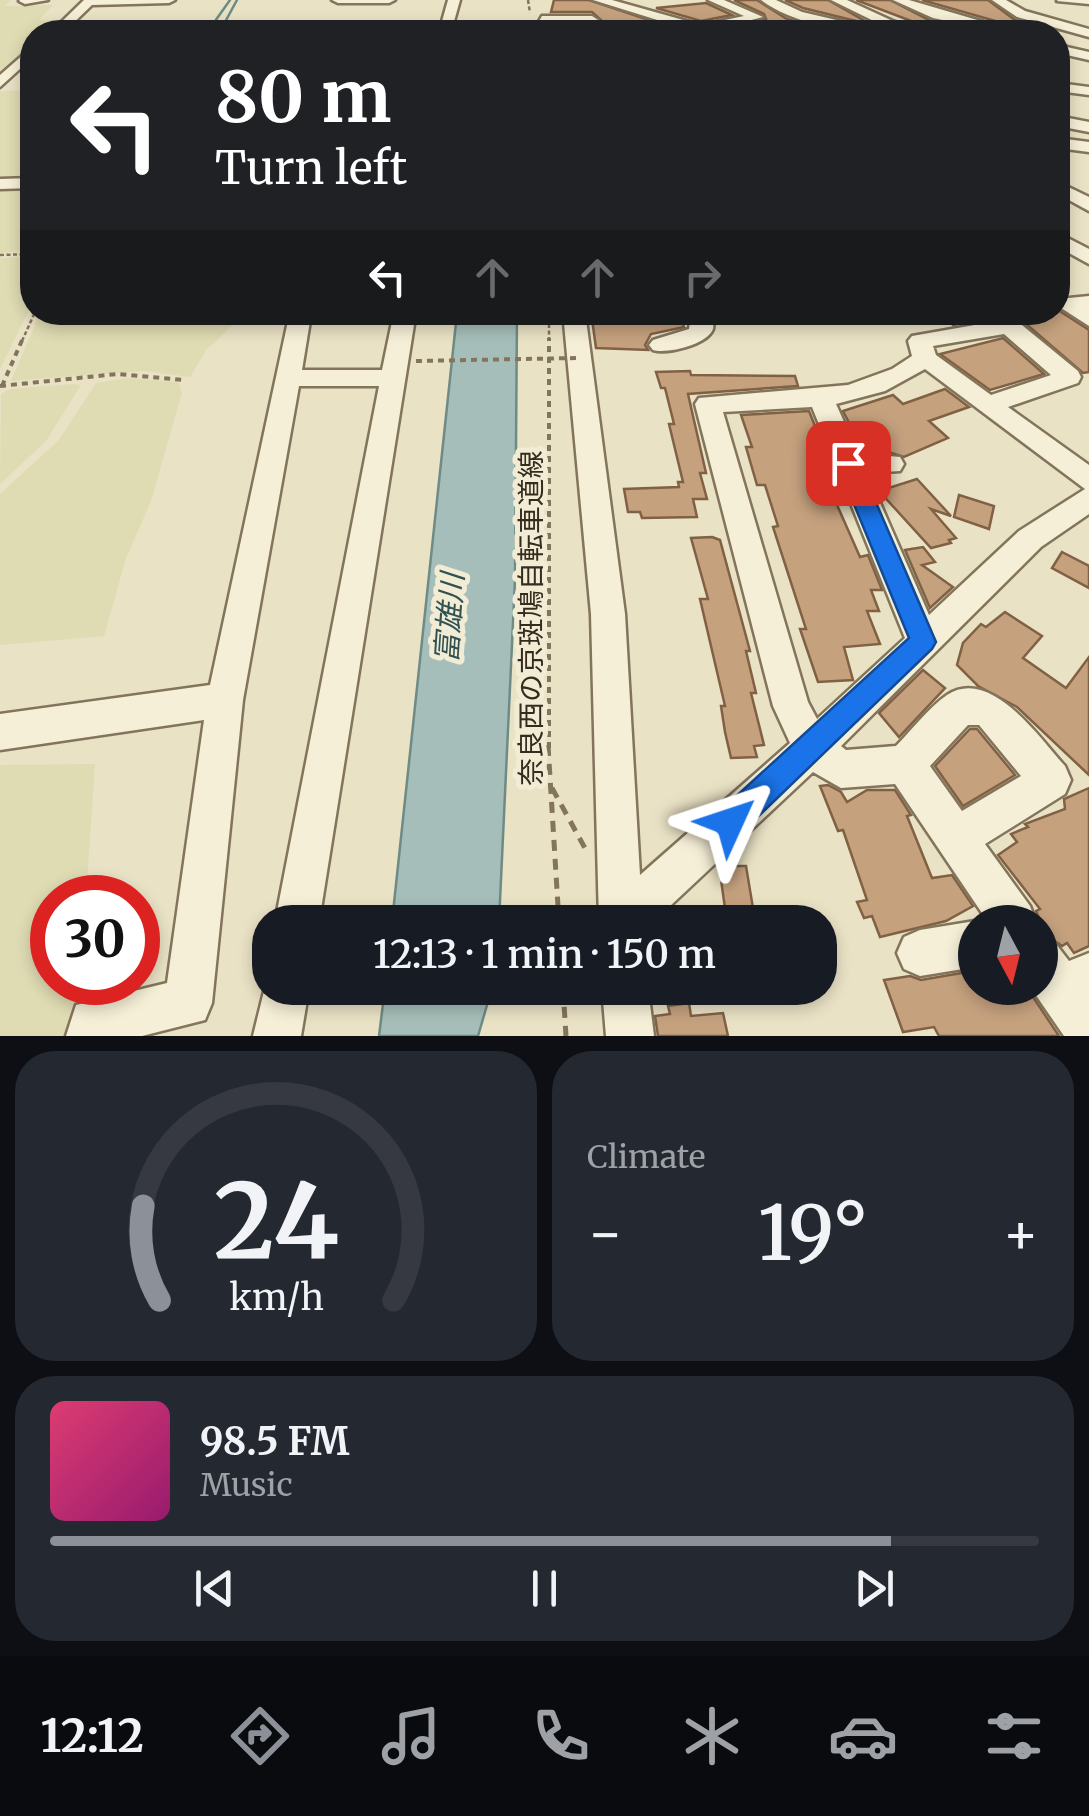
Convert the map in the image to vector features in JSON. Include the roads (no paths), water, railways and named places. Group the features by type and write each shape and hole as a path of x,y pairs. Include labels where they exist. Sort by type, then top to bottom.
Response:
{"street":[{"path":"25,0 42,0"},
{"path":"70,20 90,1 149,0 171,6 181,0"},
{"path":"338,0 389,0"},
{"path":"594,20 585,5 649,0"},
{"path":"714,0 757,16 742,20"},
{"path":"766,0 822,20"},
{"path":"899,0 946,20"},
{"path":"994,1 1044,20"},
{"path":"1062,6 1089,1"},
{"path":"604,2 667,20"},
{"path":"794,13 842,2 883,20"},
{"path":"920,9 954,5"},
{"path":"1062,6 1089,16"},
{"path":"1023,14 1046,12"},
{"path":"0,82 20,63"},
{"path":"90,1036 93,1022 188,1003 226,700 298,325"},
{"path":"300,905 405,369 405,325"},
{"path":"575,325 608,614 620,905"},
{"path":"661,345 697,334 702,325"},
{"path":"988,405 1069,377 1009,326 920,342 925,358 988,405 1089,480"},
{"path":"925,358 884,384 821,398 708,404 791,706 812,748 841,770 905,764 960,707 988,709 1051,780 956,838"},
{"path":"291,378 405,369"},
{"path":"821,398 923,642"},
{"path":"848,463 890,464"},
{"path":"640,905 812,748 1030,538 1089,499"},
{"path":"0,732 226,700"},
{"path":"905,764 1002,905"},
{"path":"920,954 958,947"},
{"path":"1063,976 1089,1031"},
{"path":"277,1036 283,1005"},
{"path":"627,1005 630,1036"}],"water":[{"name":"富雄川","path":"456,325 517,325 515,580 500,905 394,905"},
{"path":"383,1005 487,1005 478,1036 379,1036"}],"waterway":[{"path":"216,20 230,0"},
{"path":"226,20 237,0"}]}
